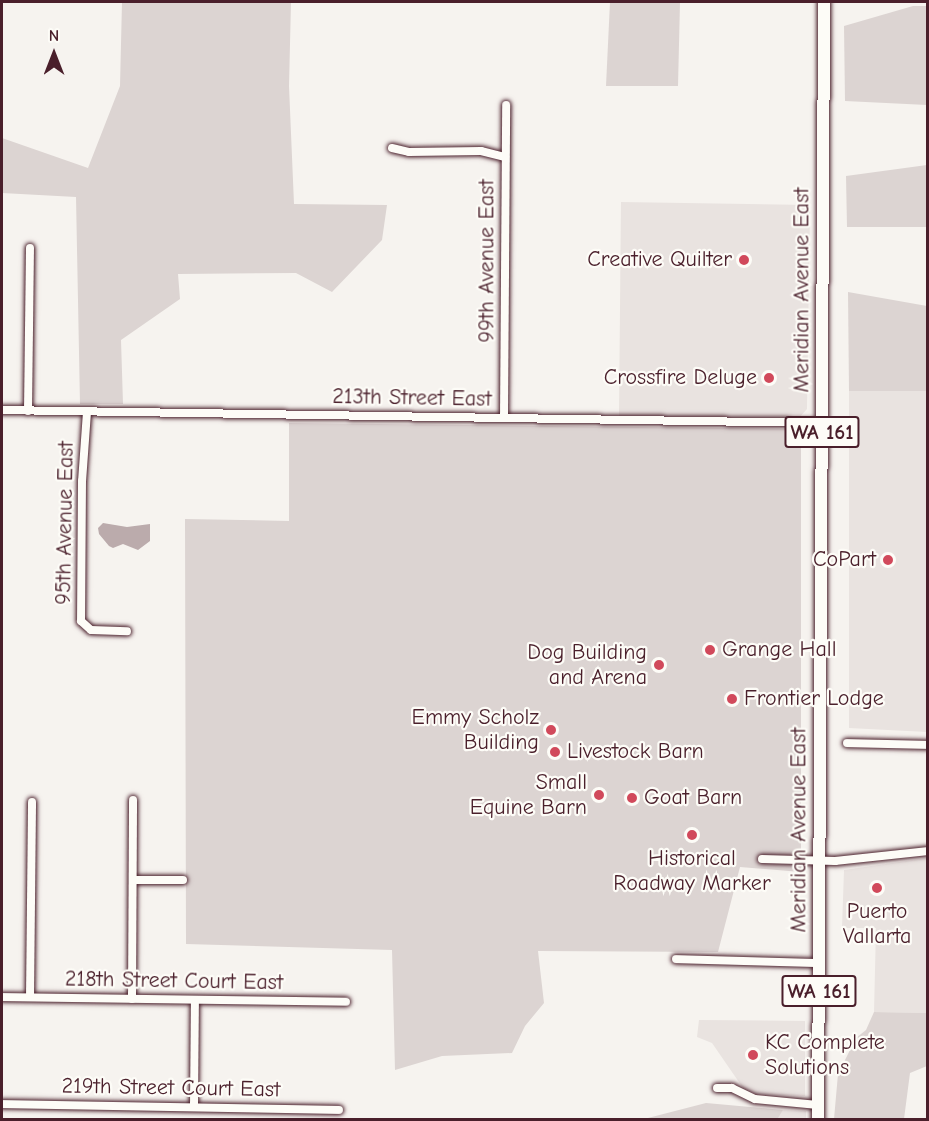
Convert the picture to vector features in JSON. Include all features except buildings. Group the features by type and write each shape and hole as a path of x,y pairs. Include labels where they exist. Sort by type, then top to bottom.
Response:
{"main road":[{"name":"Meridian Avenue East","path":"818,1119 824,2"}],"street":[{"name":"99th Avenue East","path":"504,418 506,105"},
{"path":"392,148 409,152 481,151 505,157"},
{"path":"28,411 30,248"},
{"name":"213th Street East","path":"2,410 822,423"},
{"name":"95th Avenue East","path":"87,412 82,481 81,621 91,630 127,631"},
{"path":"847,743 927,745"},
{"path":"132,999 133,800"},
{"path":"30,997 32,802"},
{"path":"762,859 821,862 927,851"},
{"path":"134,880 183,880"},
{"path":"676,959 820,963"},
{"name":"218th Street Court East","path":"2,997 346,1002"},
{"path":"194,1106 195,1000"},
{"path":"717,1088 732,1088 762,1100 818,1105"},
{"name":"219th Street Court East","path":"2,1104 339,1110"}],"shaded area":[{"path":"122,2 291,2 289,86 294,204 387,205 382,240 332,292 296,273 178,274 180,299 121,340 123,404 80,404 76,197 2,193 2,138 88,168 120,86"},
{"path":"610,2 680,2 678,86 606,86"},
{"path":"913,6 927,6 927,105 845,101 844,26"},
{"path":"927,165 927,227 847,227 846,176"},
{"path":"621,202 810,205 807,409 797,420 619,416"},
{"path":"848,292 927,306 927,391 849,391"},
{"name":"CoPart","path":"849,391 927,391 927,732 849,728"},
{"path":"289,423 801,429 801,872 740,867 718,952 538,951 544,1003 525,1026 512,1053 442,1056 395,1070 392,950 186,944 185,519 289,521"},
{"path":"103,523 127,527 150,524 150,541 138,550 123,544 113,548 99,534 98,528"},
{"path":"927,858 927,1013 874,1012 876,928 842,928 844,870"},
{"path":"874,1012 927,1013 927,1066 910,1073 904,1119 834,1119 838,1074 856,1038 866,1030"},
{"path":"699,1020 805,1021 805,1096 756,1094 743,1088 712,1043 697,1037"},
{"path":"706,1103 783,1110 778,1118 774,1119 644,1119"},
{"path":"783,1110 806,1111 806,1119 774,1120"}],"place":[{"name":"Creative Quilter","path":"744,260"},
{"name":"Crossfire Deluge","path":"769,378"},
{"name":"CoPart","path":"888,560"},
{"name":"Grange Hall","path":"710,650"},
{"name":"Dog Building and Arena","path":"659,665"},
{"name":"Frontier Lodge","path":"732,699"},
{"name":"Emmy Scholz Building","path":"551,730"},
{"name":"Livestock Barn","path":"555,752"},
{"name":"Small Equine Barn","path":"599,795"},
{"name":"Goat Barn","path":"632,798"},
{"name":"Historical Roadway Marker","path":"692,835"},
{"name":"Puerto Vallarta","path":"877,888"},
{"name":"KC Complete Solutions","path":"753,1055"}]}
